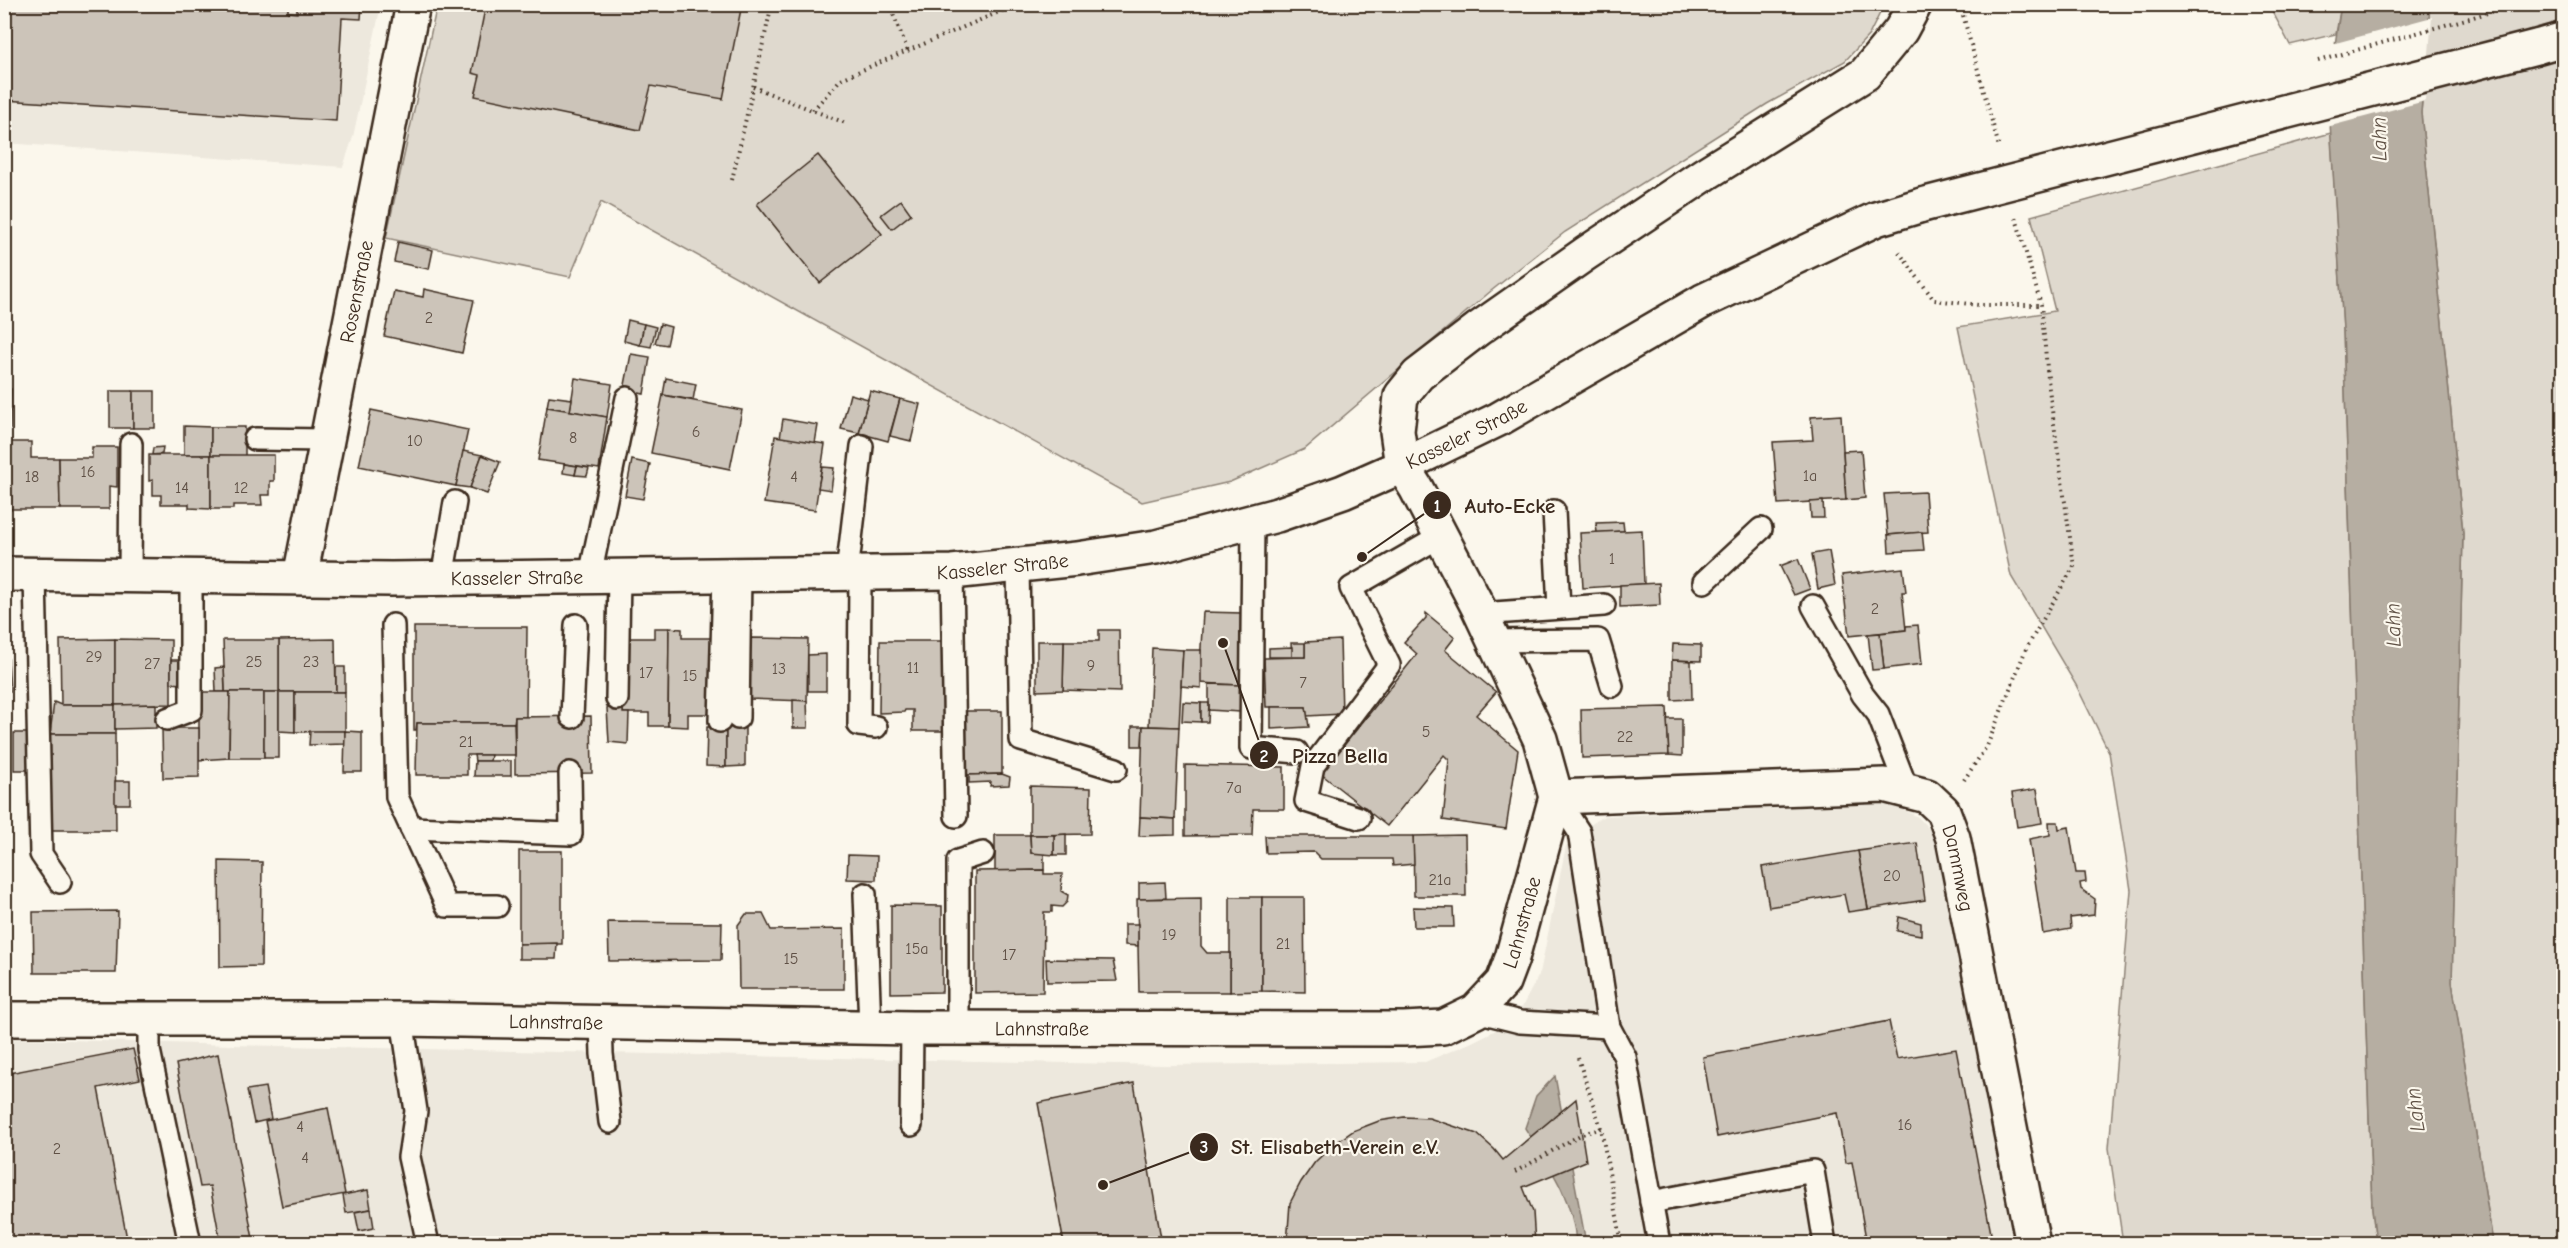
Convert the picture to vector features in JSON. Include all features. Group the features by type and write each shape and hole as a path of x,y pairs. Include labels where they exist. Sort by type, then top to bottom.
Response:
{"street":[{"name":"Rosenstraße","path":"300,577 325,440 413,4"},
{"path":"1556,797 1539,739 1441,536 1402,466 1397,431 1401,396 1418,375 1478,329 1585,254 1705,174 1865,74 1901,30 1915,4"},
{"name":"Kasseler Straße","path":"20,574 442,578 952,572 1018,567 1156,547 1253,522 1343,492 1402,466 1499,419 1703,302 1876,219 1922,205 2550,43"},
{"name":"Dammweg","path":"1556,797 1884,785 1907,789 1927,796 1943,811 1953,838 1977,949 2033,1244"},
{"name":"Lahnstraße","path":"4,1019 149,1021 402,1019 912,1028 1404,1029 1443,1026 1476,1011 1503,982 1512,958 1556,797"}],"lane":[{"path":"617,699 605,576 627,398"},
{"path":"255,439 325,440"},
{"path":"130,576 131,444"},
{"path":"862,446 853,573 860,725 876,727"},
{"path":"442,578 455,502"},
{"path":"1554,511 1559,608"},
{"path":"1253,522 1251,748 1297,752"},
{"path":"1704,582 1761,529"},
{"path":"1359,818 1306,801 1313,766 1389,665 1352,588 1441,536"},
{"path":"1018,567 1021,740 1116,769"},
{"path":"952,572 956,816"},
{"path":"20,574 41,854 60,882"},
{"path":"729,719 732,574"},
{"path":"167,719 191,710 190,576"},
{"path":"1487,628 1559,608 1604,605"},
{"path":"1813,606 1863,695 1878,714 1907,789"},
{"path":"393,625 397,797 447,906 497,906"},
{"path":"572,717 576,625"},
{"path":"1487,628 1598,640 1612,686"},
{"path":"411,828 571,834 570,773"},
{"path":"1556,797 1579,832 1608,1027 1625,1057 1659,1244"},
{"path":"958,1028 958,861 983,854"},
{"path":"865,894 870,1027"},
{"path":"1476,1011 1520,1022 1608,1027"},
{"path":"402,1019 416,1111 409,1157 428,1244"},
{"path":"149,1021 148,1050 190,1244"},
{"path":"601,1023 602,1054 610,1122"},
{"path":"911,1125 912,1028"},
{"path":"1651,1202 1813,1171 1825,1244"}],"path":[{"path":"732,180 772,4"},
{"path":"889,4 908,51"},
{"path":"813,110 841,79 1018,4"},
{"path":"753,87 848,124"},
{"path":"1876,219 1934,300 1979,306 2041,305 2049,389 2074,566 2026,649 1987,746 1943,811"},
{"path":"1577,1056 1601,1128 1622,1244"},
{"path":"1515,1172 1582,1134"}],"shaded area":[{"path":"4,5 381,5 353,137 343,167 5,143"},
{"path":"437,5 1884,5 1869,35 1845,61 1767,104 1565,232 1491,291 1305,449 1230,482 1142,502 601,202 570,277 386,238"},
{"path":"2269,5 2341,5 2336,34 2290,45"},
{"path":"2430,5 2563,5 2563,1243 2493,1243 2452,982 2463,533 2421,113"},
{"path":"2331,133 2343,329 2372,1208 2376,1243 2123,1243 2109,1148 2131,890 2109,752 2076,685 2011,576 1958,327 2055,311 2031,216"},
{"path":"1891,803 1918,817 1939,840 1963,949 2012,1243 5,1244 5,1038 1165,1065 1425,1062 1504,1026 1523,1005 1540,973 1566,846 1579,832 1604,816"}],"water":[{"name":"Lahn","path":"2341,5 2430,5 2421,113 2463,533 2452,982 2493,1243 2376,1243 2372,1208 2343,329 2328,91"},
{"path":"1555,1076 1586,1243 1576,1243 1565,1197 1551,1169 1525,1128 1536,1096"}],"pier":[{"path":"2432,17 2425,101 2327,127 2325,91 2332,44"}],"building":[{"path":"4,4 288,4 288,12 297,13 297,4 362,4 361,19 342,18 336,121 4,100"},
{"path":"486,4 742,4 723,99 651,86 640,130 475,96 480,75 472,73"},
{"path":"818,155 882,234 820,283 757,204"},
{"path":"901,200 911,214 892,229 881,215"},
{"path":"398,242 433,250 429,269 394,262"},
{"path":"424,289 474,300 462,353 384,336 394,291 423,297"},
{"path":"628,320 644,324 640,345 624,341"},
{"path":"644,324 656,327 651,347 640,345"},
{"path":"660,324 671,327 667,345 655,343"},
{"path":"631,354 650,357 644,394 624,390"},
{"path":"575,378 612,384 607,417 570,411"},
{"path":"666,378 696,384 693,400 663,395"},
{"path":"4,389 11,389 10,429 4,429"},
{"path":"110,391 133,391 133,428 110,428"},
{"path":"133,391 155,391 155,428 133,428"},
{"path":"870,391 900,399 888,441 859,433"},
{"path":"850,394 868,399 859,433 841,429"},
{"path":"663,395 742,410 730,469 651,453"},
{"path":"549,396 572,399 570,411 547,407"},
{"path":"900,399 920,404 911,441 890,436"},
{"path":"547,407 607,417 599,469 538,460"},
{"path":"371,410 468,430 456,486 359,466"},
{"path":"1841,415 1846,500 1778,504 1773,442 1813,440 1811,417"},
{"path":"783,419 818,425 815,443 780,438"},
{"path":"184,426 211,427 211,455 184,455"},
{"path":"211,427 245,427 245,456 211,455"},
{"path":"775,436 825,444 815,510 764,503"},
{"path":"9,442 31,442 31,458 59,458 60,509 10,509 10,488 4,488 4,465 9,465"},
{"path":"92,447 117,447 117,487 109,486 109,509 60,509 59,458 92,458"},
{"path":"163,447 162,454 152,455 153,448"},
{"path":"1861,450 1865,498 1846,500 1843,451"},
{"path":"463,451 482,455 470,488 456,486"},
{"path":"149,455 211,455 211,509 189,508 189,504 161,504 161,495 153,495 153,480 149,481"},
{"path":"211,455 274,455 274,481 270,481 270,495 261,495 262,505 233,505 233,509 211,509"},
{"path":"482,455 500,462 487,494 470,488"},
{"path":"632,460 650,464 643,499 625,496"},
{"path":"564,464 577,466 575,475 563,473"},
{"path":"577,466 589,468 587,476 575,475"},
{"path":"822,467 834,468 831,490 818,488"},
{"path":"1925,492 1928,532 1888,535 1884,494"},
{"path":"1823,501 1824,518 1811,518 1810,502"},
{"path":"1623,522 1624,531 1597,533 1596,523"},
{"path":"1642,530 1644,584 1583,588 1580,533"},
{"path":"1922,532 1924,550 1889,552 1888,535"},
{"path":"1829,551 1835,585 1818,589 1812,554"},
{"path":"1798,559 1810,589 1794,595 1780,566"},
{"path":"1903,568 1906,592 1902,592 1906,630 1849,636 1842,575"},
{"path":"1659,583 1660,605 1620,607 1620,585"},
{"path":"1203,612 1242,613 1240,685 1199,683"},
{"path":"1426,613 1455,637 1445,650 1496,692 1476,715 1518,750 1506,829 1443,820 1449,760 1444,755 1387,826 1321,774 1417,654 1404,642 1426,618"},
{"path":"1918,625 1922,664 1884,669 1880,633 1906,630 1906,626"},
{"path":"414,627 527,627 526,717 515,717 514,723 417,723 416,730 414,730"},
{"path":"654,628 669,628 668,726 649,726 649,713 623,713 624,638 654,638"},
{"path":"669,628 682,629 682,638 712,638 712,714 688,714 688,727 668,726"},
{"path":"1099,630 1119,630 1120,692 1063,690 1064,641 1099,641"},
{"path":"1880,633 1884,669 1872,670 1868,634"},
{"path":"750,638 808,639 807,701 750,699"},
{"path":"115,639 115,705 61,705 60,640"},
{"path":"115,639 171,640 171,704 115,705"},
{"path":"335,639 336,692 279,692 279,640"},
{"path":"223,640 279,640 279,692 225,692"},
{"path":"1340,640 1342,714 1307,716 1306,707 1266,707 1264,658 1305,657 1305,642"},
{"path":"880,641 947,641 946,731 913,731 913,710 879,713"},
{"path":"1037,641 1064,641 1063,690 1037,691"},
{"path":"1291,643 1305,643 1305,657 1292,657"},
{"path":"1673,644 1701,645 1701,661 1672,660"},
{"path":"1292,647 1292,657 1269,657 1269,648"},
{"path":"1152,648 1183,650 1179,727 1149,726"},
{"path":"1183,650 1201,650 1201,688 1181,686"},
{"path":"826,654 826,691 808,691 808,655"},
{"path":"8,659 10,691 4,691 4,660"},
{"path":"171,660 182,660 182,684 171,683"},
{"path":"1672,660 1691,661 1692,699 1672,700"},
{"path":"224,667 225,692 216,692 215,668"},
{"path":"336,667 345,667 345,692 336,692"},
{"path":"1209,684 1240,685 1240,712 1209,710"},
{"path":"199,692 230,692 229,758 199,760"},
{"path":"230,692 264,692 264,758 229,758"},
{"path":"264,692 279,692 279,758 264,758"},
{"path":"279,692 295,692 295,732 279,731"},
{"path":"295,692 345,692 345,731 295,732"},
{"path":"793,700 807,701 808,728 793,728"},
{"path":"54,702 61,705 115,705 115,734 50,734"},
{"path":"1183,702 1201,703 1201,722 1182,721"},
{"path":"1201,703 1209,703 1208,722 1201,722"},
{"path":"156,704 156,728 115,729 115,705"},
{"path":"1271,707 1306,707 1309,727 1271,729"},
{"path":"1667,707 1669,755 1582,758 1581,709"},
{"path":"607,708 623,708 623,713 629,713 628,744 609,742"},
{"path":"966,711 1002,711 1002,774 966,775"},
{"path":"591,716 592,773 515,774 515,717"},
{"path":"1667,719 1682,719 1682,756 1669,755"},
{"path":"417,723 514,723 515,755 467,755 467,775 416,775"},
{"path":"1132,726 1143,726 1142,746 1132,746"},
{"path":"1143,726 1179,727 1175,819 1140,817"},
{"path":"707,727 726,727 726,767 706,766"},
{"path":"726,727 745,728 745,766 726,767"},
{"path":"162,728 199,728 199,777 163,778"},
{"path":"310,731 345,731 345,744 309,745"},
{"path":"345,731 362,732 362,772 344,772"},
{"path":"14,733 31,733 31,770 14,770"},
{"path":"50,734 115,734 116,830 51,830"},
{"path":"474,755 491,755 490,761 475,761"},
{"path":"475,761 511,761 511,776 474,776"},
{"path":"1185,765 1284,767 1284,809 1253,809 1252,835 1185,836"},
{"path":"1002,774 1010,777 1009,785 990,786 991,782 969,783 969,775"},
{"path":"115,781 130,781 130,804 115,804"},
{"path":"1030,786 1091,788 1090,834 1030,835"},
{"path":"2037,789 2042,823 2017,827 2012,793"},
{"path":"1140,817 1175,819 1175,835 1139,836"},
{"path":"2049,822 2058,822 2059,829 2069,827 2076,873 2085,873 2086,882 2080,883 2081,889 2095,899 2094,915 2070,918 2071,929 2043,934 2029,839 2050,835"},
{"path":"1066,834 1066,855 1054,855 1054,835"},
{"path":"995,835 1030,835 1031,853 1044,853 1044,870 995,871"},
{"path":"1030,835 1054,835 1054,855 1031,853"},
{"path":"1465,835 1466,896 1414,896 1413,836"},
{"path":"1265,836 1413,836 1414,864 1393,866 1392,859 1321,859 1314,852 1266,853"},
{"path":"1917,843 1925,900 1868,909 1858,851"},
{"path":"519,851 562,851 562,944 519,944"},
{"path":"1858,851 1868,909 1848,912 1844,894 1769,907 1762,867"},
{"path":"848,855 877,856 876,880 847,879"},
{"path":"219,861 262,862 261,966 220,967"},
{"path":"1044,870 1044,874 1062,874 1061,891 1068,895 1067,902 1062,907 1052,906 1052,912 1044,912 1043,992 975,993 975,871"},
{"path":"1165,882 1166,898 1139,899 1139,883"},
{"path":"1230,897 1262,897 1262,991 1230,992"},
{"path":"1262,897 1304,897 1305,992 1262,991"},
{"path":"1201,898 1201,946 1207,953 1230,953 1230,992 1139,992 1137,899"},
{"path":"891,905 942,906 942,992 891,993"},
{"path":"1413,907 1453,908 1454,927 1414,927"},
{"path":"118,911 116,973 34,973 33,912"},
{"path":"746,914 763,914 771,930 844,929 844,989 739,989 738,925"},
{"path":"1899,917 1921,923 1921,935 1897,931"},
{"path":"608,922 722,923 721,960 609,961"},
{"path":"1125,924 1138,924 1138,946 1125,945"},
{"path":"557,943 556,959 519,959 519,944"},
{"path":"1046,959 1113,960 1117,981 1047,982"},
{"path":"1889,1021 1897,1059 1956,1049 1993,1244 1867,1244 1852,1162 1846,1163 1837,1113 1717,1137 1703,1057"},
{"path":"133,1049 140,1079 98,1088 128,1244 11,1244 4,1210 4,1074"},
{"path":"218,1054 254,1244 221,1244 210,1186 200,1187 176,1064"},
{"path":"1134,1083 1162,1244 1064,1244 1038,1103"},
{"path":"265,1087 271,1119 254,1123 247,1090"},
{"path":"1576,1099 1586,1161 1523,1187 1533,1212 1535,1244 1287,1244 1290,1203 1301,1182 1315,1162 1353,1131 1379,1121 1404,1117 1429,1118 1477,1134 1503,1160"},
{"path":"328,1108 345,1194 282,1206 265,1121"},
{"path":"368,1190 371,1209 346,1213 343,1195"},
{"path":"371,1209 374,1228 359,1231 355,1212"}],"place":[{"name":"Auto-Ecke","path":"1362,557"},
{"name":"Pizza Bella","path":"1223,643"},
{"name":"St. Elisabeth-Verein e.V.","path":"1103,1185"}]}
